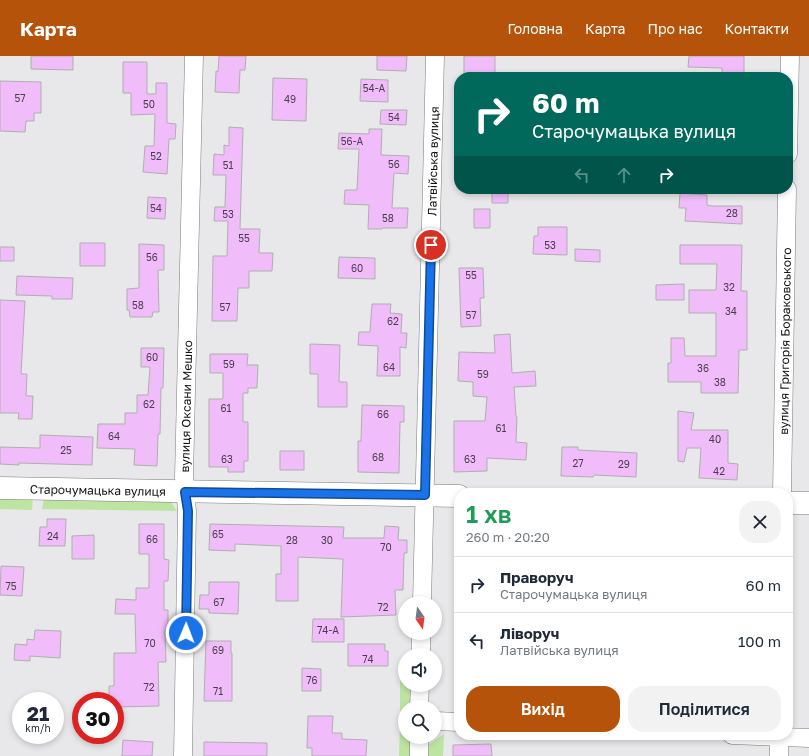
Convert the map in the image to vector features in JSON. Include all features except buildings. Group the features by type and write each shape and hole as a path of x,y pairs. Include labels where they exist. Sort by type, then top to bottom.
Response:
{"street":[{"name":"вулиця Оксани Мешко","path":"184,756 188,511 184,477 194,56"},
{"name":"Латвійська вулиця","path":"422,596 435,56"},
{"path":"790,56 790,72"},
{"name":"вулиця Григорія Бораковського","path":"782,488 787,194"},
{"name":"Старочумацька вулиця","path":"0,488 454,496"},
{"path":"793,503 809,503"},
{"path":"442,721 454,722"},
{"path":"793,737 809,738"},
{"path":"779,740 779,756"},
{"path":"419,744 419,756"}],"green space":[{"path":"0,497 33,499 32,510 0,509"},
{"path":"44,498 171,502 177,511 42,509"},
{"path":"400,692 413,692 412,700 400,700"},
{"path":"444,734 443,756 428,756 429,745 442,744 442,735"},
{"path":"399,744 412,744 412,756 399,756"}],"route":[{"path":"186,633 188,511 185,492 425,495 431,245"}]}
